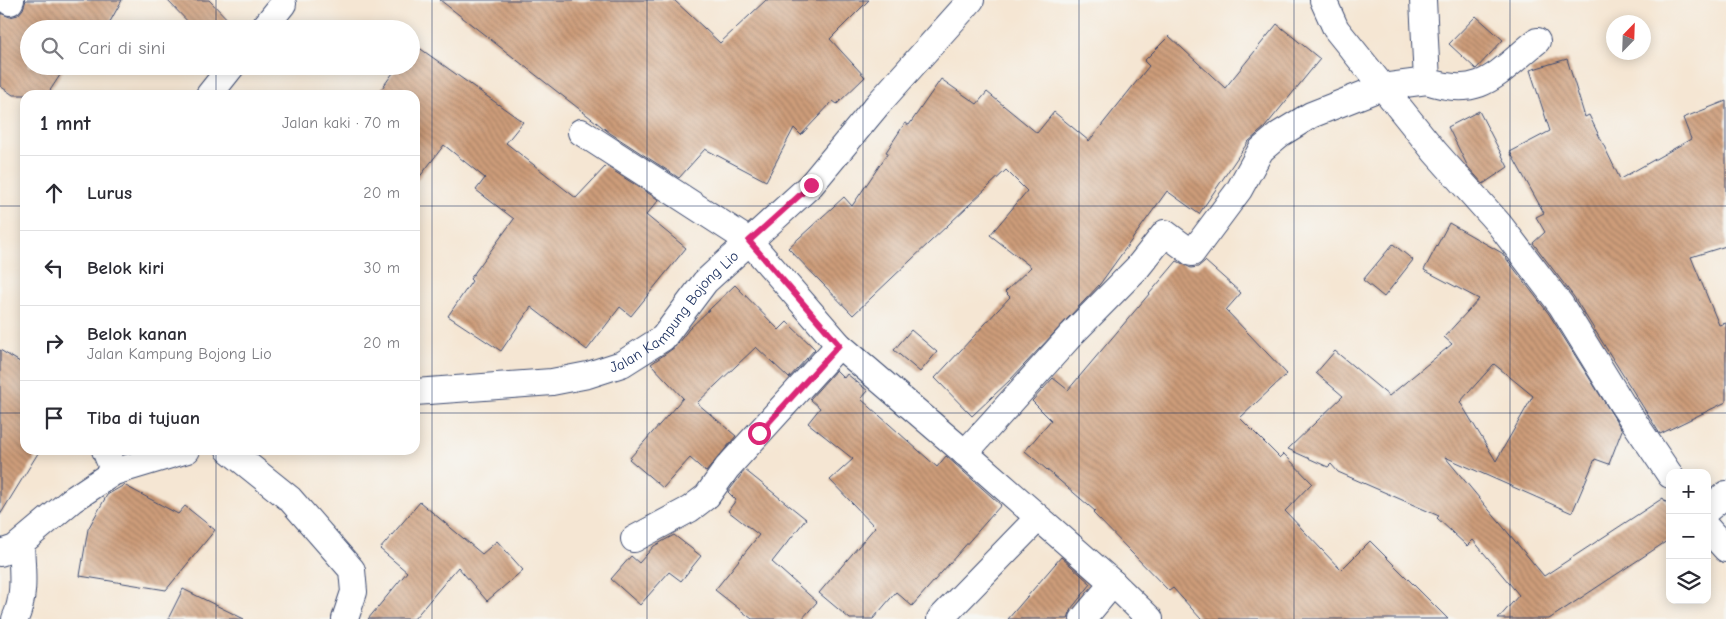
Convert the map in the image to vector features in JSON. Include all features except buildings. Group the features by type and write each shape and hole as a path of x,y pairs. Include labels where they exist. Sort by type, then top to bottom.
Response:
{"street":[{"name":"Jalan Kampung Bojong Lio","path":"420,392 552,382 588,376 622,364 663,338 705,282 811,185 879,103 971,0"},
{"path":"1323,0 1336,29 1436,152 1500,224 1561,305 1622,404 1666,469"},
{"path":"1423,0 1427,82"},
{"path":"270,20 283,4"},
{"path":"966,453 1072,334 1138,267 1165,233 1192,253 1240,190 1260,150 1310,115 1382,87 1427,82 1453,89 1482,84 1537,41"},
{"path":"213,90 225,75"},
{"path":"581,132 749,241 839,345 966,453 1113,583 1150,619"},
{"path":"634,539 690,509 707,496 727,468 839,345"},
{"path":"15,619 20,607 23,582 10,549 72,500 109,461 152,455"},
{"path":"235,455 290,499 352,570 354,592 345,619"},
{"path":"1711,507 1726,494"},
{"path":"940,619 1038,518"},
{"path":"1711,532 1726,549"},
{"path":"1083,619 1113,583"}],"route":[{"path":"759,433 839,345 749,241 811,185"}]}
